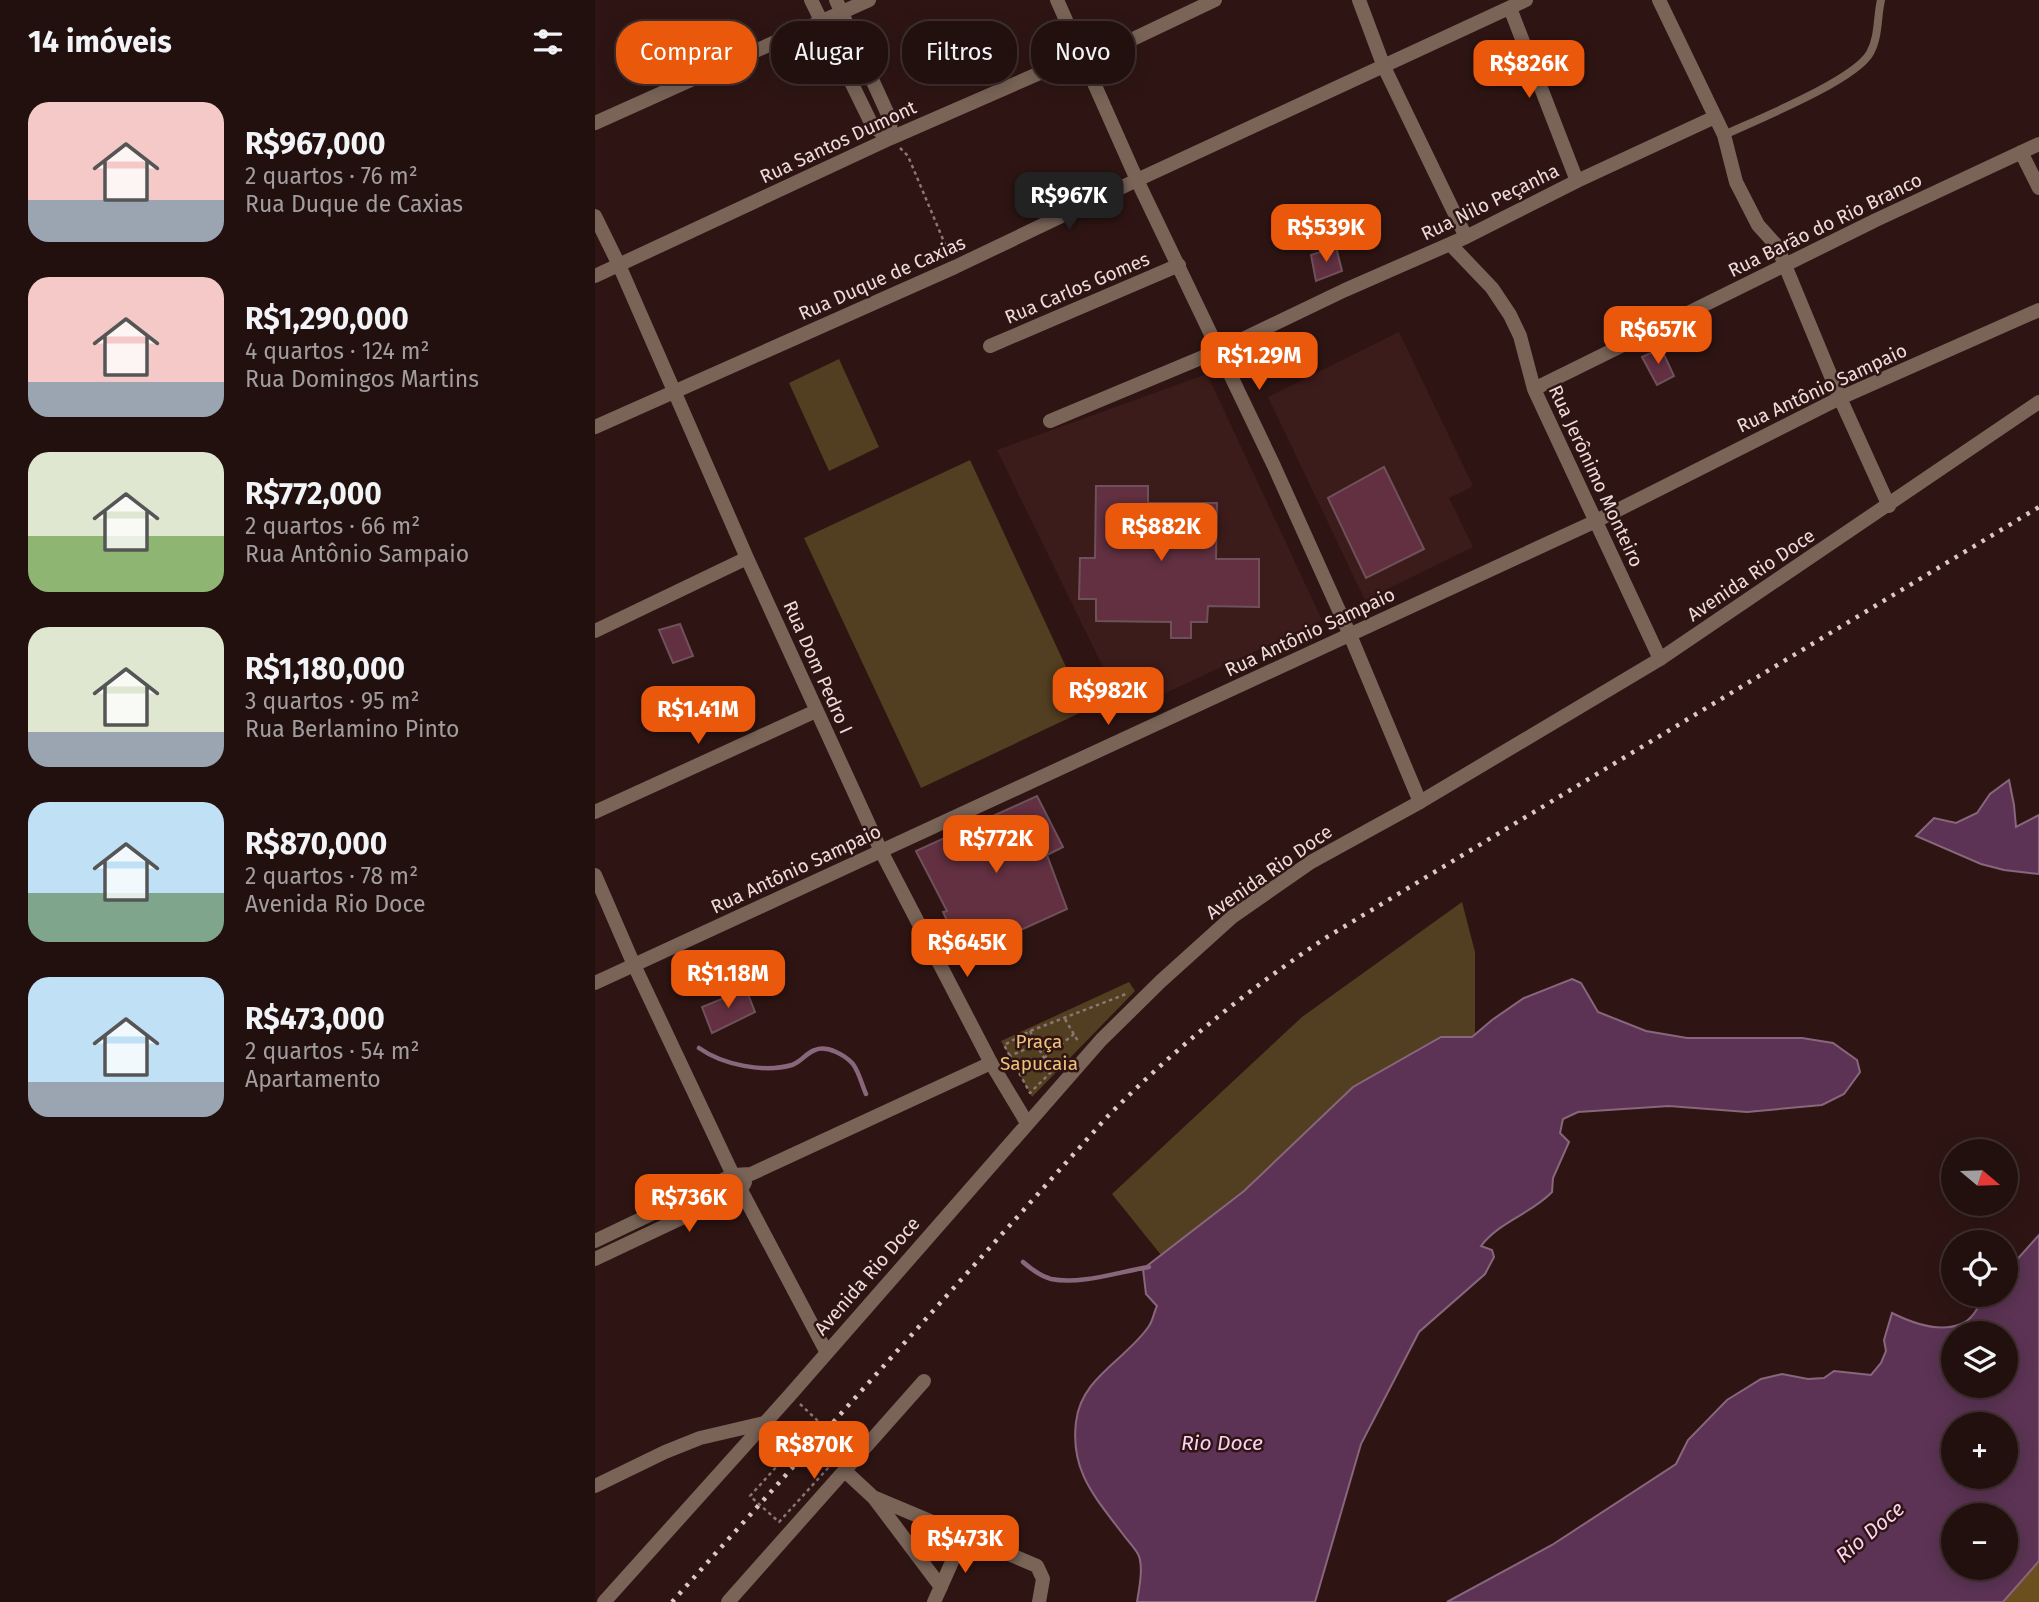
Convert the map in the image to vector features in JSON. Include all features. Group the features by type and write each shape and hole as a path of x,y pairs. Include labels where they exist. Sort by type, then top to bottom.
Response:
{"street":[{"path":"811,0 822,21"},
{"path":"823,21 839,6 869,0"},
{"path":"1057,0 1066,21"},
{"name":"Rua Santos Dumont","path":"1135,38 1215,0"},
{"path":"1359,0 1384,67 1466,237"},
{"name":"Rua Duque de Caxias","path":"595,427 955,267 1526,0"},
{"path":"1659,0 1724,135 1736,182 1758,225 1777,246 1840,398 1889,506"},
{"path":"839,6 890,119 891,138"},
{"path":"1510,8 1577,181"},
{"path":"595,123 771,45"},
{"name":"Rua Santos Dumont","path":"595,276 891,138 1031,77"},
{"path":"852,84 873,127 891,138"},
{"path":"1094,84 1137,180 1220,350 1350,635 1420,802"},
{"name":"Rua Nilo Peçanha","path":"1050,421 1220,350 1466,237 1577,181 1715,117"},
{"name":"Rua Barão do Rio Branco","path":"1534,389 2039,144"},
{"path":"2021,152 2039,188"},
{"name":"Rua Dom Pedro I","path":"595,216 881,851 991,1063 1027,1123"},
{"name":"Rua Jerônimo Monteiro","path":"1450,244 1492,288 1510,315 1520,336 1534,389 1660,659"},
{"name":"Rua Carlos Gomes","path":"991,346 1179,265"},
{"name":"Rua Antônio Sampaio","path":"595,983 1594,522 1840,398 2039,310"},
{"name":"Avenida Rio Doce","path":"604,1602 790,1395 1101,1040 1232,917 1311,862 1420,802 1660,659 2039,402"},
{"path":"595,631 747,558"},
{"path":"595,812 816,711"},
{"path":"595,875 634,965 733,1175 827,1351"},
{"path":"595,1241 733,1175 751,1174 991,1063"},
{"path":"595,1259 741,1190 751,1174"},
{"path":"729,1602 924,1381"},
{"path":"595,1486 666,1451 700,1438 764,1423"},
{"path":"846,1472 873,1497 941,1587"},
{"path":"873,1497 1037,1566 1043,1579 1039,1602"},
{"path":"934,1602 964,1535"}],"lane":[{"path":"1724,135 1786,107 1855,70 1869,56 1874,45 1881,0"}],"path":[{"path":"891,138 908,156 955,267"},
{"path":"1061,1062 1030,1093 1004,1045 1030,1031 1126,994 1117,1004"},
{"path":"1064,1018 1079,1043"},
{"path":"1030,1031 1051,1072"},
{"path":"1044,1058 1074,1034"},
{"path":"1010,1056 1037,1045"},
{"path":"790,1395 818,1421 750,1496 779,1522 848,1446"}],"shaded area":[{"path":"1399,332 1473,486 1449,498 1473,547 1365,600 1268,397"},
{"path":"1207,374 1322,620 1125,712 997,450"},
{"path":"2039,1561 2039,1602 2003,1602"}],"green space":[{"path":"839,359 879,447 829,471 789,383"},
{"path":"970,460 1086,710 921,788 804,538"},
{"path":"1462,902 1475,952 1475,1034 1472,1037 1441,1037 1161,1255 1112,1194 1302,1017"},
{"name":"Praça Sapucaia","path":"1129,982 1135,991 1032,1097 1001,1041"}],"water":[{"path":"2009,780 2016,827 2039,815 2039,874 1981,864 1916,836 1934,818 1956,823 1977,813 1990,794"},
{"name":"Rio Doce","path":"1572,979 1581,983 1598,1012 1646,1031 1687,1038 1802,1038 1833,1043 1857,1060 1860,1072 1844,1094 1822,1105 1747,1112 1669,1106 1578,1112 1563,1119 1560,1133 1569,1142 1553,1178 1552,1192 1497,1230 1481,1246 1492,1250 1494,1257 1485,1274 1419,1332 1361,1444 1315,1602 1137,1602 1140,1559 1094,1495 1081,1469 1075,1439 1076,1422 1086,1393 1152,1321 1157,1306 1146,1294 1143,1269 1244,1191 1353,1087 1441,1037 1472,1037 1524,998"},
{"name":"Rio Doce","path":"2039,1235 2039,1561 2003,1602 1447,1602 1552,1545 1676,1464 1688,1440 1727,1400 1761,1379 1782,1374 1808,1379 1824,1378 1834,1371 1871,1375 1881,1363 1886,1351 1884,1340 1892,1313 1917,1323 1941,1327 1941,1398 2018,1398 2018,1321 1966,1321 1978,1308 2018,1307 2018,1259"}],"building":[{"path":"1336,247 1342,271 1316,281 1311,255"},
{"path":"1661,348 1674,376 1657,385 1642,357"},
{"path":"1384,467 1424,549 1366,578 1328,498"},
{"path":"1096,486 1148,486 1148,503 1217,503 1216,559 1259,559 1259,607 1208,606 1207,622 1191,622 1191,638 1171,638 1171,622 1096,621 1096,599 1079,599 1080,558 1095,558"},
{"path":"680,624 693,656 673,663 659,630"},
{"path":"1037,796 1063,847 1047,855 1067,909 963,956 943,912 947,911 916,851"},
{"path":"746,989 755,1012 712,1033 702,1007"}],"waterway":[{"path":"699,1048 720,1059 757,1068 792,1065 815,1050 830,1050 841,1054 853,1064 866,1094"},
{"path":"1023,1262 1043,1276 1063,1280 1087,1279 1149,1267"}],"railway":[{"path":"672,1602 1107,1117 1212,1021 1327,937 2039,507"}]}
